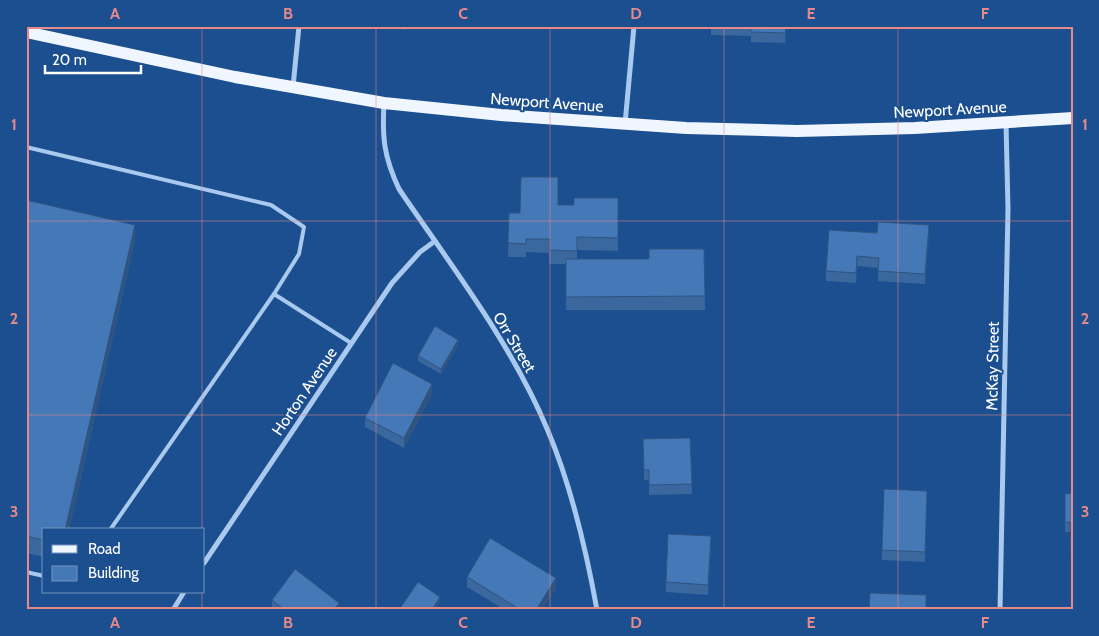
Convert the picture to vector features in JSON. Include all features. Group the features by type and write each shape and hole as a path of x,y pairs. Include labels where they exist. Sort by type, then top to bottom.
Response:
{"main road":[{"name":"Newport Avenue","path":"26,32 162,62 293,87 384,103 501,116 625,124 797,131 1006,123 1073,118"}],"street":[{"path":"293,87 299,26"},
{"path":"625,124 634,26"},
{"name":"Orr Street","path":"384,103 383,146 388,166 399,189 505,348 548,431 580,529 597,610"},
{"name":"McKay Street","path":"1000,610 1008,209 1006,123"},
{"name":"Horton Avenue","path":"205,562 351,343 406,266 435,241"},
{"path":"173,610 183,594"}],"lane":[{"path":"26,147 272,205 304,227 299,254 274,294 111,528"},
{"path":"274,294 351,343"},
{"path":"26,572 42,576"}],"building":[{"path":"751,26 786,26 785,33 751,32"},
{"path":"521,177 558,177 558,205 574,205 574,198 618,198 618,238 577,237 577,251 549,250 550,239 526,239 526,244 508,243 509,213 520,213"},
{"path":"26,200 135,225 65,528 42,528 42,540 26,536"},
{"path":"878,222 929,225 925,274 878,271 879,258 857,256 856,273 826,271 829,230 877,233"},
{"path":"1073,245 1073,283 1071,283"},
{"path":"649,249 704,249 705,296 566,297 566,259 649,259"},
{"path":"435,326 458,340 441,369 418,356"},
{"path":"393,363 432,384 404,438 365,418"},
{"path":"690,438 692,484 649,485 649,470 644,470 643,439"},
{"path":"884,489 927,491 925,552 882,550"},
{"path":"1073,493 1073,550 1071,550 1070,522 1065,522 1065,494"},
{"path":"668,534 711,536 708,585 666,582"},
{"path":"490,538 556,578 536,610 521,610 467,577"},
{"path":"295,569 339,603 334,610 285,610 272,600"},
{"path":"418,582 440,597 432,610 405,610 401,607"},
{"path":"870,593 926,595 926,610 869,610"}]}
